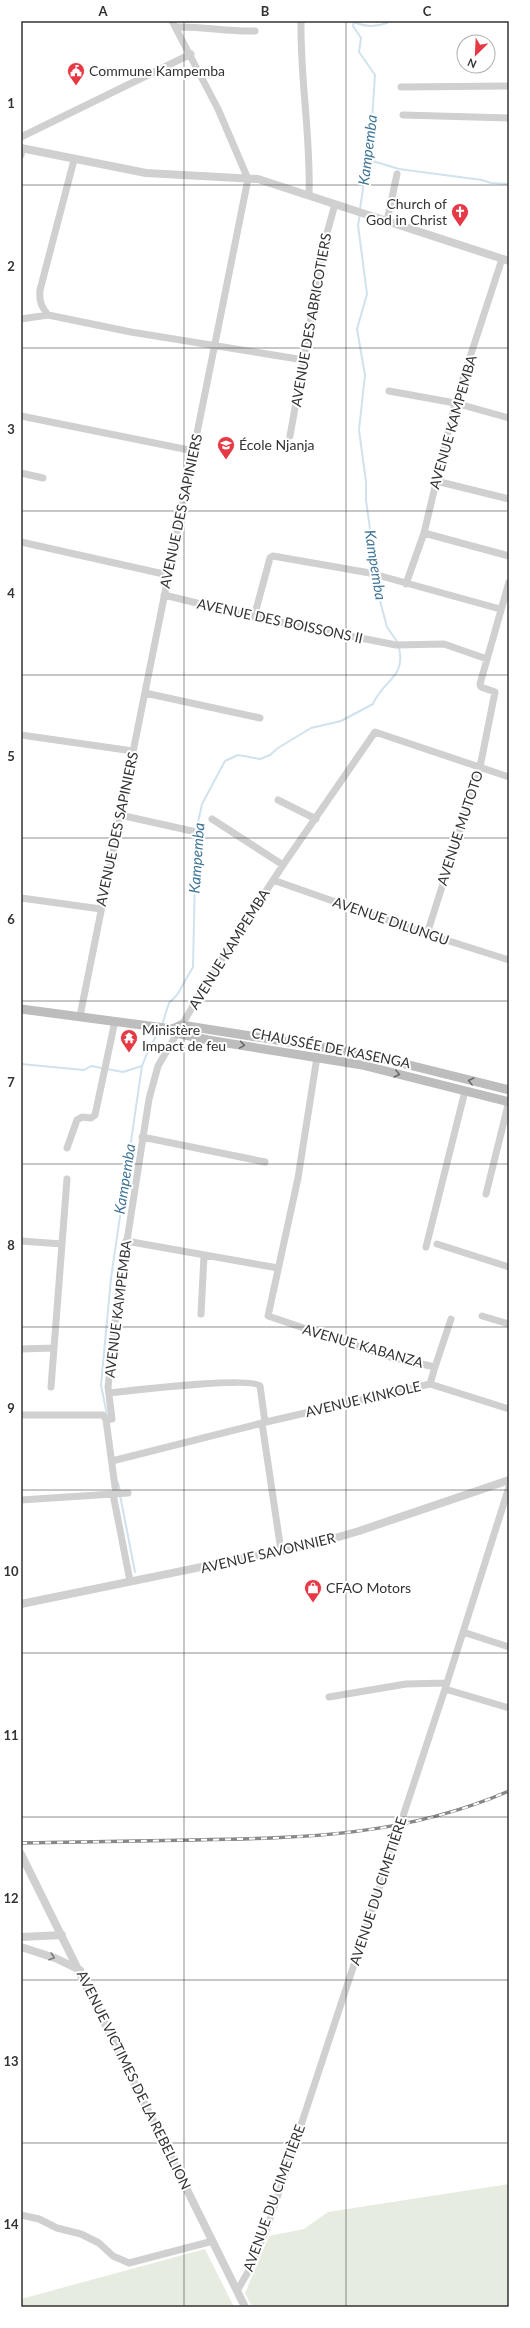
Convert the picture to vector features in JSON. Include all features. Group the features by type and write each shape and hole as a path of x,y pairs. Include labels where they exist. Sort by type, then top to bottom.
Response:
{"main road":[{"name":"CHAUSSÉE DE KASENGA","path":"21,1009 158,1026 172,1030 362,1065 509,1102"},
{"path":"172,1030 181,1025"},
{"name":"CHAUSSÉE DE KASENGA","path":"181,1025 365,1054 509,1090"},
{"path":"362,1065 365,1054"}],"street":[{"path":"301,21 300,55 310,162 309,195"},
{"path":"174,24 191,54 248,179"},
{"path":"174,24 201,26 233,32 255,31"},
{"path":"21,137 191,54"},
{"path":"401,87 509,86"},
{"path":"403,115 509,118"},
{"path":"21,151 146,173 248,179 269,182 506,260"},
{"path":"48,315 41,306 39,299 40,290 74,160"},
{"path":"387,221 397,174"},
{"name":"AVENUE DES SAPINIERS","path":"80,1016 248,179"},
{"name":"AVENUE DES ABRICOTIERS","path":"290,436 324,244 334,204"},
{"name":"AVENUE KAMPEMBA","path":"406,584 424,533 455,403 506,260"},
{"path":"21,319 48,315 215,346 304,360"},
{"path":"389,391 455,403 509,418"},
{"path":"21,416 194,451"},
{"path":"21,473 44,478"},
{"path":"436,481 509,499"},
{"path":"424,533 509,556"},
{"path":"21,542 168,575"},
{"path":"254,617 272,556 370,573 500,609"},
{"path":"487,659 500,609 509,582"},
{"name":"AVENUE DES BOISSONS II","path":"164,595 254,617 396,645 444,644 487,659"},
{"name":"AVENUE MUTOTO","path":"427,934 480,767 491,721 495,692 480,686 487,659"},
{"path":"145,693 260,718"},
{"name":"AVENUE KAMPEMBA","path":"181,1025 273,880 375,732 480,767"},
{"path":"21,735 133,751"},
{"path":"480,767 509,777"},
{"path":"278,800 316,819"},
{"path":"120,815 192,830"},
{"path":"212,819 283,865"},
{"name":"AVENUE DILUNGU","path":"273,880 427,934 509,960"},
{"path":"21,898 101,909"},
{"path":"67,1148 77,1120 82,1117 91,1118 95,1115 115,1021"},
{"name":"AVENUE KAMPEMBA","path":"130,1582 120,1493 108,1420 109,1393 126,1241 142,1137 156,1070 172,1030"},
{"path":"126,1241 278,1268 298,1178 317,1057"},
{"path":"426,1247 465,1091"},
{"path":"486,1194 509,1102"},
{"path":"142,1137 265,1162"},
{"path":"51,1387 67,1179"},
{"path":"21,1241 62,1244"},
{"path":"437,1244 509,1267"},
{"path":"200,1314 204,1256"},
{"name":"AVENUE KABANZA","path":"278,1268 268,1314 269,1317 390,1357 435,1367 430,1384"},
{"path":"482,1316 509,1324"},
{"path":"435,1367 451,1319"},
{"path":"21,1349 53,1348"},
{"path":"109,1393 221,1383 255,1382 260,1386 281,1551"},
{"name":"AVENUE KINKOLE","path":"115,1461 264,1422 430,1384 509,1409"},
{"path":"21,1415 99,1414 103,1415 108,1420"},
{"name":"AVENUE SAVONNIER","path":"21,1604 281,1551 359,1531 509,1480"},
{"name":"AVENUE DU CIMETIÈRE","path":"237,2291 248,2272 267,2228 446,1686 509,1486"},
{"path":"21,1500 120,1493"},
{"path":"463,1632 509,1648"},
{"path":"329,1697 406,1684 446,1686 509,1708"},
{"name":"AVENUE VICTIMES DE LA REBELLION","path":"21,1854 245,2307"},
{"path":"21,1937 62,1935"},
{"path":"21,1947 55,1958 80,1971"},
{"path":"21,2215 39,2219 57,2228 81,2234 99,2243 113,2256 129,2263 213,2241"}],"shaded area":[{"path":"509,2184 509,2307 252,2307 245,2293 269,2236 304,2229 328,2212"},
{"path":"205,2249 234,2307 21,2307 21,2299"}],"waterway":[{"name":"Kampemba","path":"354,21 353,26 361,38 359,52 375,75 371,135 360,209"},
{"path":"354,22 366,26 375,26 387,23 387,21"},
{"path":"366,159 399,169 482,180 491,183 509,184"},
{"name":"Kampemba","path":"360,214 358,225 367,294 357,329 365,375 359,430 373,551 374,578 387,627 398,643"},
{"name":"Kampemba","path":"162,1025 169,1003 177,995 193,967 196,832 202,804 225,761 238,755 260,759 270,755 278,748 311,728 341,721 373,704 382,689 396,673 400,658 399,648"},
{"name":"Kampemba","path":"107,1415 101,1385 111,1278 142,1066 159,1031"},
{"path":"21,1064 84,1070 91,1066 123,1072 142,1066"},
{"name":"Kampemba","path":"118,1483 120,1491"},
{"name":"Kampemba","path":"120,1495 135,1572"}],"railway":[{"path":"21,1843 275,1838 354,1832 393,1826 432,1817 470,1806 509,1791"}],"place":[{"name":"Commune Kampemba","path":"76,86"},
{"name":"Church of God in Christ","path":"460,227"},
{"name":"École Njanja","path":"226,460"},
{"name":"Ministère Impact de feu","path":"129,1053"},
{"name":"CFAO Motors","path":"313,1603"}]}
